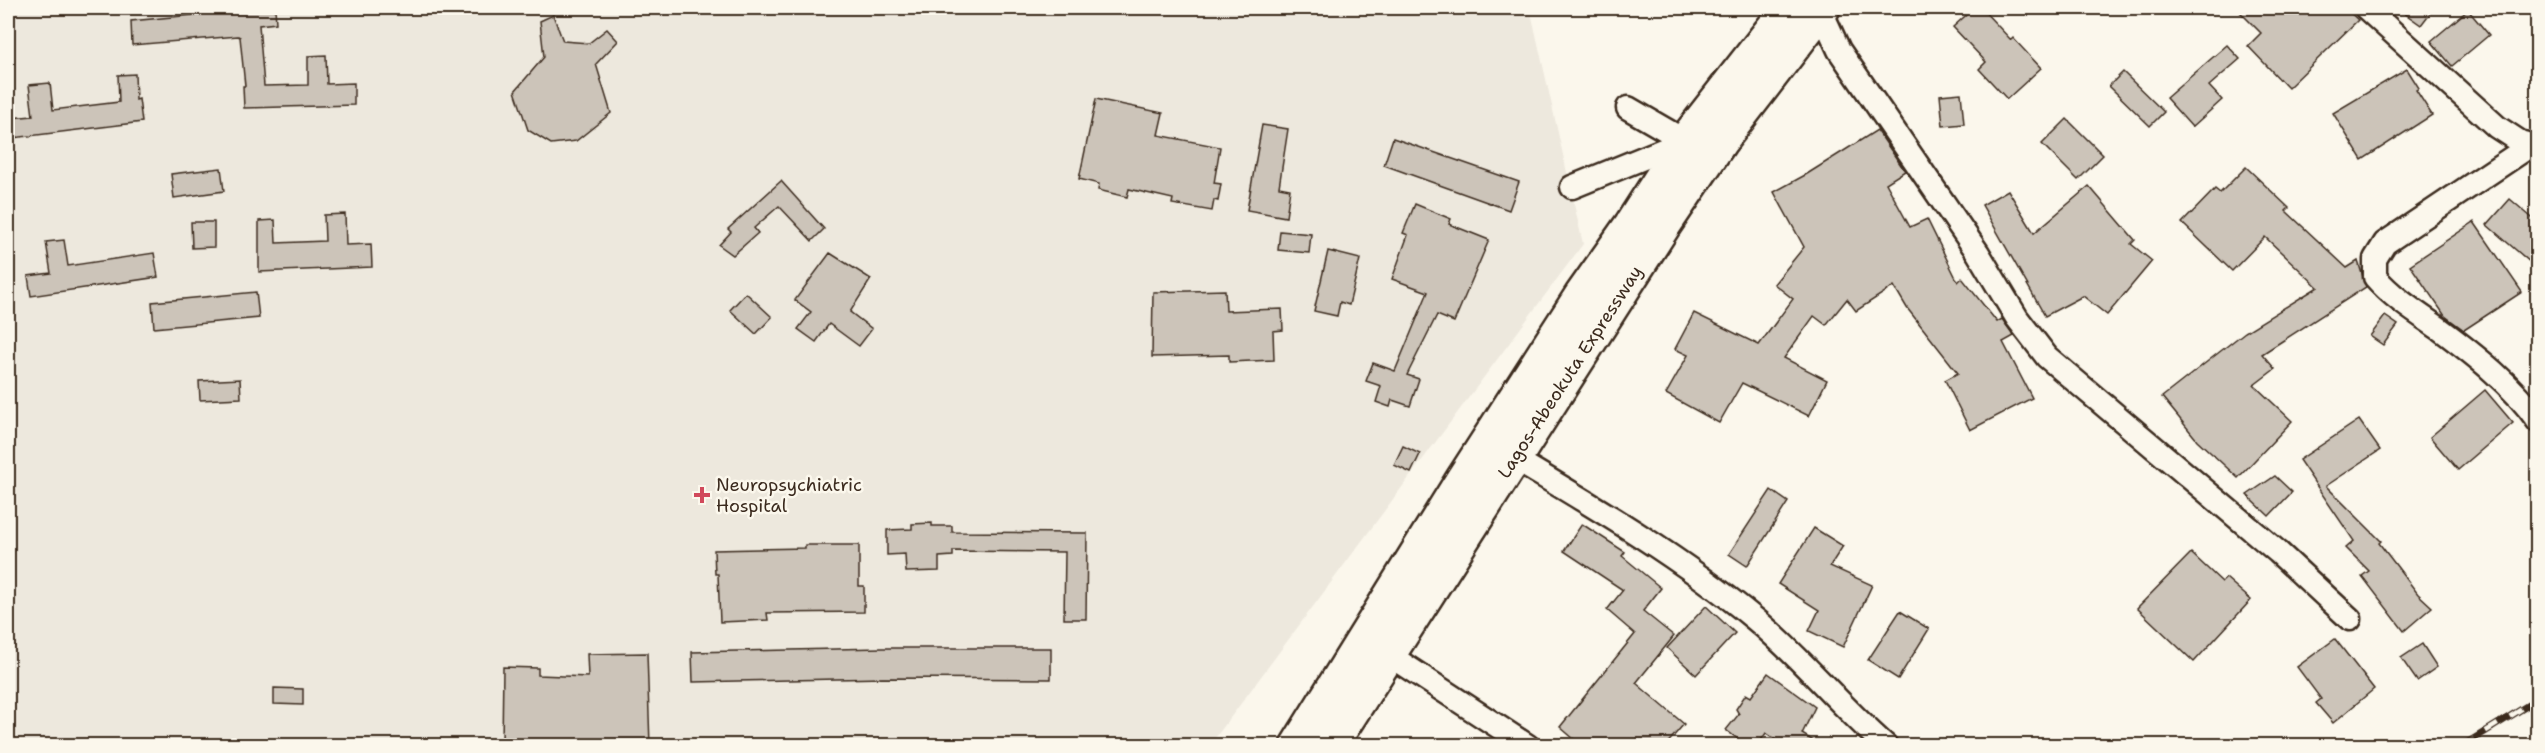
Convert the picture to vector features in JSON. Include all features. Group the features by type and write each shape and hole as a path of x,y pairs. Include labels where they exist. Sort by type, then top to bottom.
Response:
{"highway":[{"name":"Lagos-Abeokuta Expressway","path":"1297,746 1475,459 1581,296 1631,225 1685,141 1789,8"},
{"name":"Lagos-Abeokuta Expressway","path":"1330,746 1389,650 1720,142 1822,9"}],"street":[{"path":"2366,8 2497,127 2520,142 2534,146"},
{"path":"1822,9 1839,50 1978,254 2017,318 2047,357 2278,552 2350,619"},
{"path":"1628,108 1685,141"},
{"path":"1572,187 1685,141"},
{"path":"2534,146 2385,243 2375,259 2375,277 2387,291 2530,393 2538,421"},
{"path":"1513,458 1607,514 1692,570 1756,620 1821,680 1886,746"},
{"path":"1389,650 1398,661 1528,746"}],"shaded area":[{"name":"Neuropsychiatric Hospital","path":"8,8 1530,8 1583,244 1210,745 8,745"}],"building":[{"path":"191,8 216,8 217,14 275,8 276,23 259,25 264,86 308,85 308,56 326,55 327,84 354,83 354,105 244,108 243,86 245,86 240,37 238,36 132,45 131,21 192,15"},
{"path":"1974,8 1981,8 2041,68 2007,99 1979,69 1986,62 1953,27"},
{"path":"2236,8 2345,8 2358,20 2288,88 2248,46 2261,33"},
{"path":"2397,8 2434,8 2421,25"},
{"path":"2468,10 2489,35 2452,66 2431,41"},
{"path":"553,15 563,41 589,43 607,29 618,41 596,64 611,113 576,141 551,144 528,130 515,91 544,57 540,21"},
{"path":"2227,45 2240,59 2209,86 2222,100 2192,127 2166,98"},
{"path":"2407,69 2419,88 2416,90 2432,115 2362,160 2333,113"},
{"path":"2123,72 2164,112 2150,126 2109,86"},
{"path":"135,74 136,100 139,99 142,122 13,138 10,118 33,116 29,85 50,83 53,110 119,102 118,75"},
{"path":"1961,93 1964,124 1943,126 1940,95"},
{"path":"1096,99 1163,113 1158,135 1220,147 1214,183 1221,184 1218,201 1214,200 1212,211 1172,204 1173,199 1129,189 1127,197 1098,190 1099,184 1079,179"},
{"path":"2067,119 2103,155 2078,180 2042,144"},
{"path":"1262,125 1288,129 1279,187 1290,189 1286,217 1247,210"},
{"path":"1877,130 1905,171 1886,183 1910,227 1927,219 1958,282 1962,278 1997,322 2002,319 2014,336 2003,342 2032,398 1970,430 1945,380 1958,373 1907,308 1894,286 1856,311 1847,299 1826,325 1814,316 1784,358 1827,380 1809,416 1742,383 1719,423 1666,394 1688,355 1675,349 1694,313 1759,345 1793,299 1774,284 1804,247 1774,192"},
{"path":"1393,138 1519,182 1509,210 1384,165"},
{"path":"2246,167 2289,208 2286,211 2347,268 2358,261 2366,287 2262,354 2275,369 2254,385 2292,421 2238,478 2197,440 2162,397 2245,332 2318,287 2265,237 2232,271 2182,223 2215,189 2220,193"},
{"path":"221,168 224,191 174,198 171,174"},
{"path":"781,181 824,229 812,241 779,206 754,228 758,233 733,255 719,245 731,232 728,229"},
{"path":"2089,186 2135,240 2131,244 2152,261 2107,315 2083,296 2045,316 1982,205 2008,190 2034,233"},
{"path":"2510,199 2538,223 2538,269 2487,225"},
{"path":"1415,204 1451,219 1449,224 1489,240 1454,322 1437,315 1407,375 1419,379 1410,406 1392,400 1390,407 1376,402 1381,386 1366,381 1373,363 1395,371 1428,292 1392,279 1408,235 1403,233"},
{"path":"345,214 346,245 371,244 372,267 259,272 259,221 275,220 276,243 325,241 324,215"},
{"path":"191,222 214,222 214,247 192,248"},
{"path":"2474,222 2522,292 2464,330 2445,316 2410,265"},
{"path":"1280,231 1311,234 1309,253 1278,250"},
{"path":"64,240 68,266 154,253 158,277 31,296 28,276 51,273 46,242"},
{"path":"1328,251 1360,259 1349,305 1340,302 1337,316 1314,311"},
{"path":"830,253 871,279 850,312 872,329 859,346 829,324 816,342 798,329 811,312 795,300"},
{"path":"1225,290 1226,311 1282,309 1283,330 1273,331 1274,360 1229,362 1229,355 1152,357 1153,292"},
{"path":"256,292 259,318 154,328 152,302"},
{"path":"746,293 772,317 756,334 730,310"},
{"path":"2385,316 2398,325 2383,345 2370,336"},
{"path":"240,379 241,398 200,400 199,381"},
{"path":"2485,390 2513,423 2458,470 2430,437"},
{"path":"2359,420 2380,450 2326,486 2381,541 2379,543 2418,594 2432,607 2404,631 2362,576 2369,571 2346,548 2354,541 2299,460"},
{"path":"1403,446 1420,454 1411,473 1394,465"},
{"path":"2275,476 2292,492 2269,516 2247,495"},
{"path":"1771,490 1788,502 1747,566 1729,554"},
{"path":"932,523 932,526 952,526 952,532 1087,533 1086,619 1064,619 1065,552 953,551 953,556 939,557 939,571 906,572 905,554 887,555 887,530 912,529 912,524"},
{"path":"1582,524 1625,552 1622,556 1661,588 1643,611 1674,636 1636,683 1684,724 1665,746 1582,746 1560,727 1635,634 1607,610 1623,590 1564,551"},
{"path":"1814,528 1843,546 1830,566 1872,585 1843,647 1809,631 1819,610 1778,584"},
{"path":"805,545 859,545 859,586 864,586 864,612 767,613 768,620 720,622 718,574 715,574 714,550 805,548"},
{"path":"2191,553 2222,582 2226,578 2251,600 2194,662 2137,608"},
{"path":"1706,606 1735,633 1696,675 1667,648"},
{"path":"1900,611 1929,629 1898,679 1868,660"},
{"path":"2335,639 2374,689 2333,723 2316,703 2321,699 2297,667"},
{"path":"2422,644 2437,667 2417,681 2401,658"},
{"path":"882,648 1051,648 1051,679 883,678 693,682 692,652"},
{"path":"647,653 650,746 502,746 503,667 538,668 538,675 588,677 587,654"},
{"path":"1768,673 1815,707 1802,734 1822,746 1785,746 1766,733 1757,746 1747,746 1726,730 1739,714 1736,709 1746,694 1751,697"},
{"path":"274,688 303,689 303,705 274,704"}],"railway":[{"path":"2462,746 2538,699"}],"place":[{"name":"Neuropsychiatric Hospital","path":"702,495"}]}
